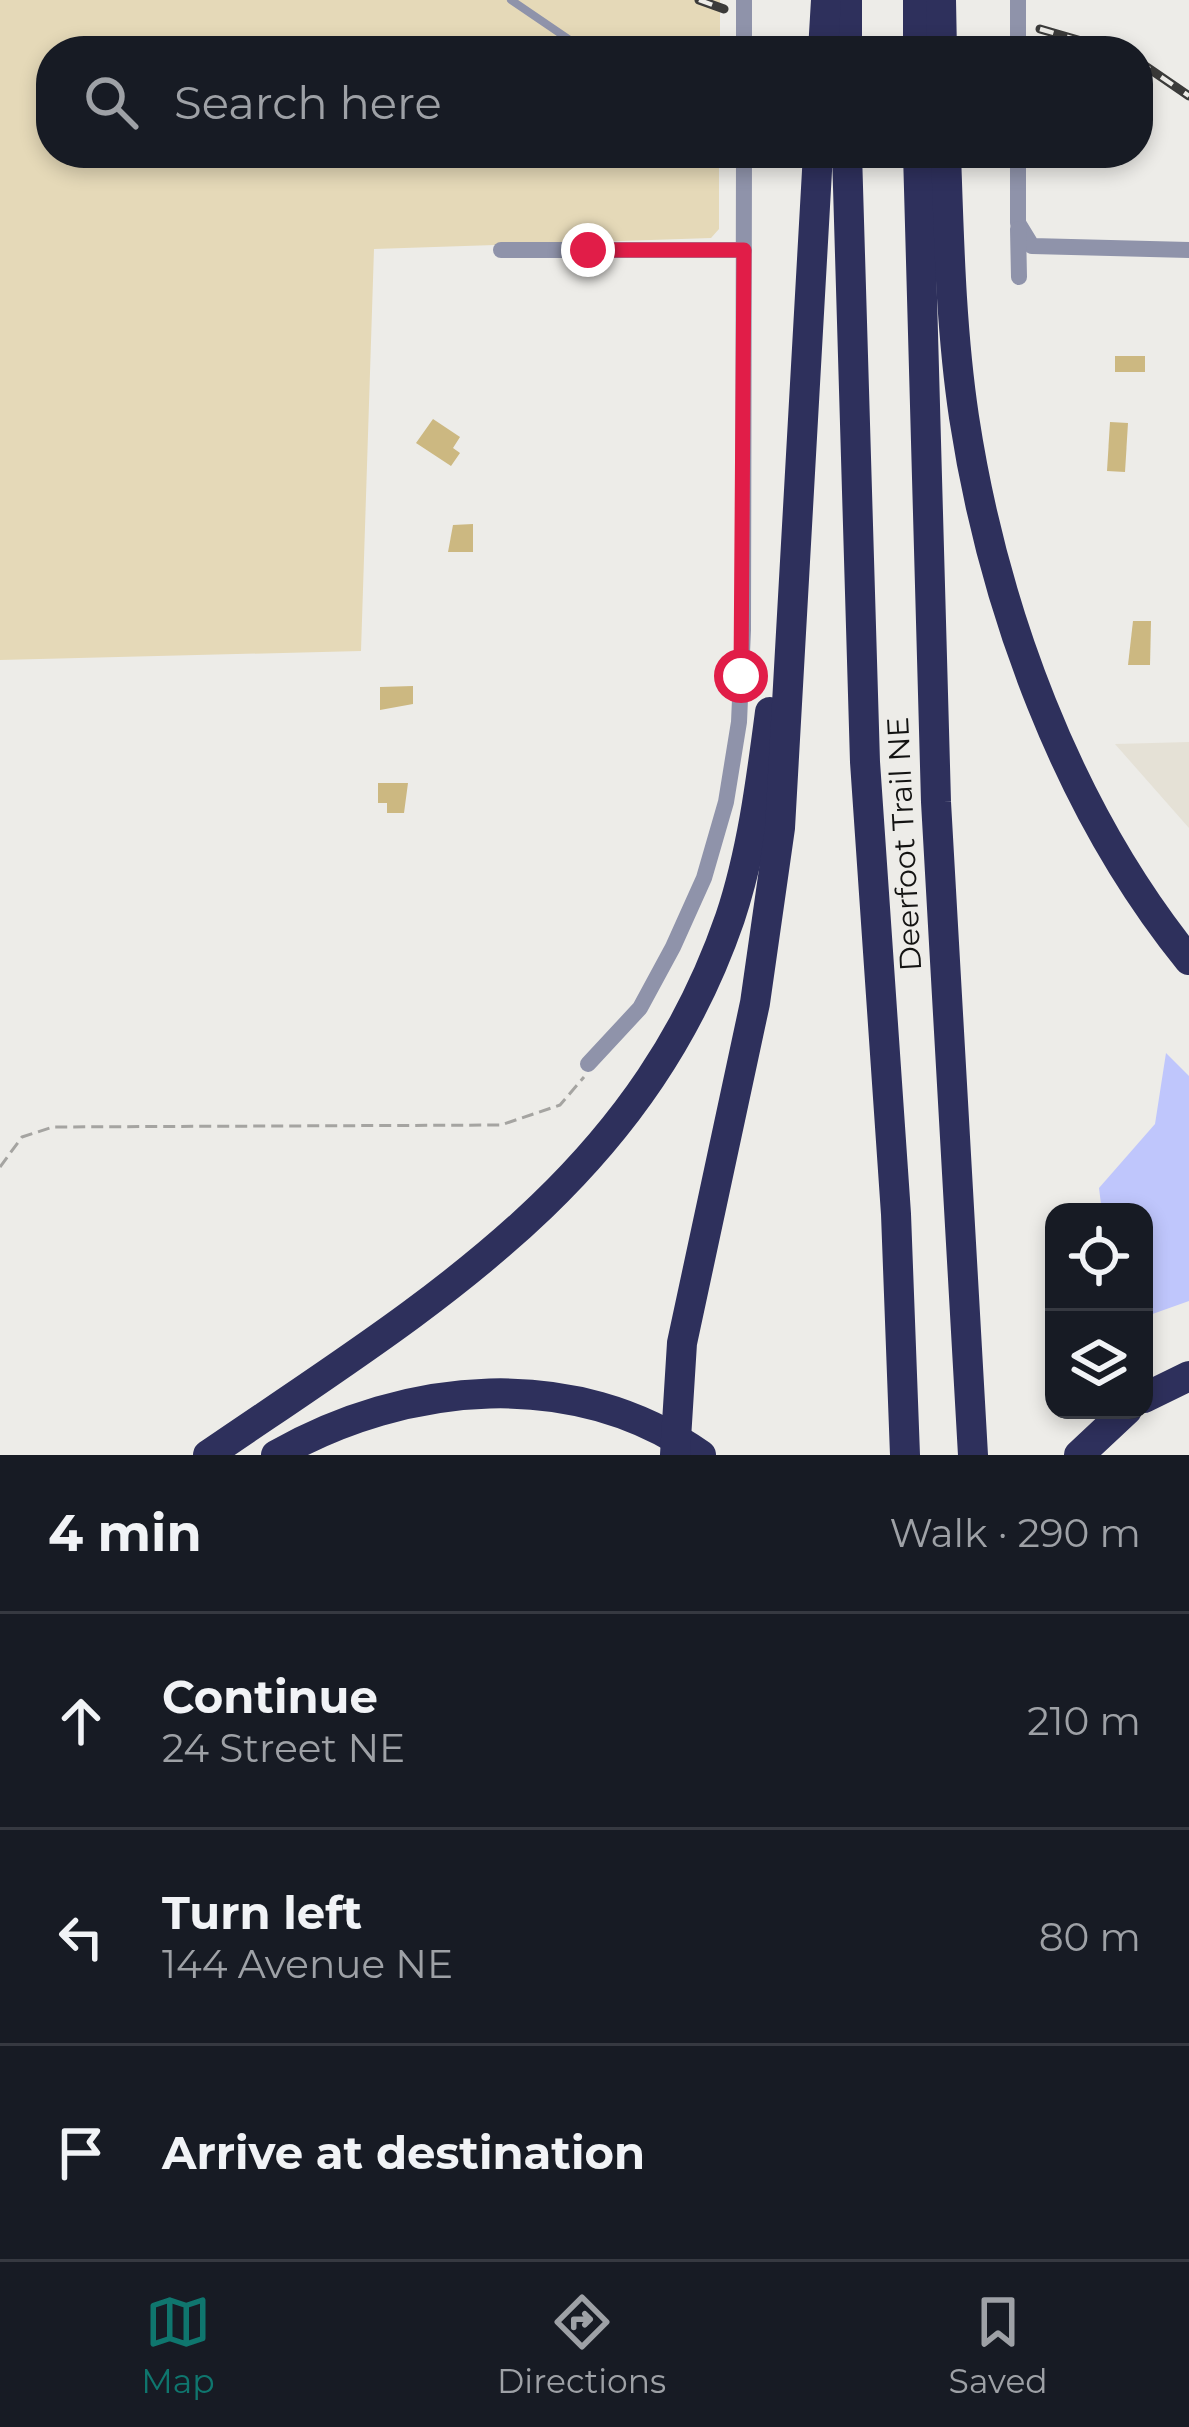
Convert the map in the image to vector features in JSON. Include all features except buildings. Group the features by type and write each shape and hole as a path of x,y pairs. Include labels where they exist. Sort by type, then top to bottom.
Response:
{"highway":[{"path":"824,36 826,0"},
{"path":"847,0 847,36"},
{"path":"918,0 918,36"},
{"path":"940,0 941,36"},
{"path":"675,1455 678,1388 712,1187 755,1003 780,828 817,168"},
{"name":"Deerfoot Trail NE","path":"848,168 865,762 896,1214 905,1455"},
{"name":"Deerfoot Trail NE","path":"918,168 937,823 973,1455"},
{"path":"947,168 958,376 977,494 1036,686 1088,800 1135,886 1189,960"},
{"path":"208,1455 524,1226 588,1165 664,1059 716,955 747,850 760,787 799,456"},
{"path":"1088,800 1189,929"},
{"path":"1153,1394 1189,1376"},
{"path":"276,1455 353,1416 397,1404 514,1392 617,1414 701,1455"},
{"path":"1078,1455 1116,1419"}],"street":[{"path":"744,0 744,36"},
{"path":"1018,0 1018,36"},
{"path":"588,1064 640,1008 704,878 725,802 739,722 744,168"},
{"path":"1018,168 1019,277"},
{"path":"1019,225 1026,242 1041,250 1189,250"},
{"path":"501,250 744,250"}],"lane":[{"path":"511,0 564,36"}],"path":[{"path":"0,1167 22,1137 53,1126 517,1122 545,1113 574,1094 588,1064"}],"shaded area":[{"path":"0,0 720,0 720,36 36,36 36,168 719,168 719,229 711,238 374,249 361,651 0,660"},
{"path":"1189,742 1189,828 1115,744"}],"water":[{"path":"1166,1053 1189,1076 1189,1301 1153,1314 1153,1203 1101,1203 1099,1188 1155,1124"}],"railway":[{"path":"699,0 724,9"},
{"path":"1040,29 1064,36"},
{"path":"1153,71 1189,96"}],"route":[{"path":"588,250 744,250 741,676"}]}
